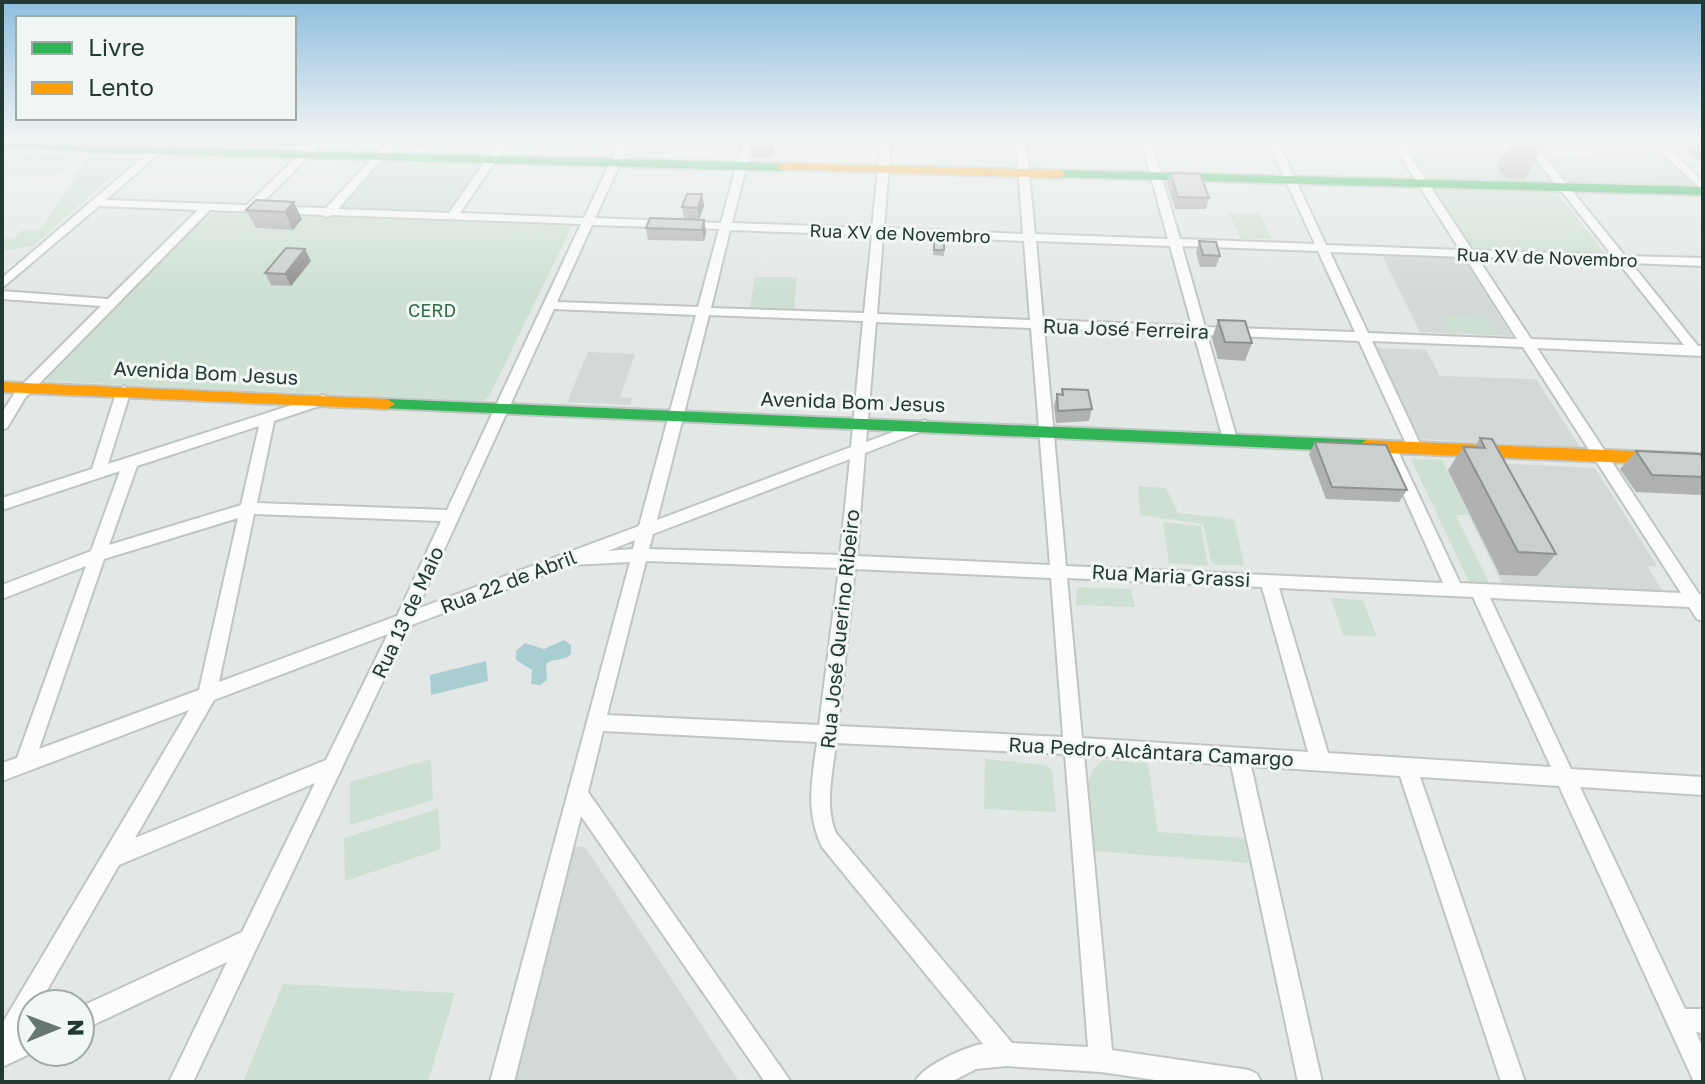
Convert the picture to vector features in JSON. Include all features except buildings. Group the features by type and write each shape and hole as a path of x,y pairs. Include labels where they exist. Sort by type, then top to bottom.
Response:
{"main road":[{"name":"Avenida Bom Jesus","path":"2,387 1703,460"}],"street":[{"path":"2,284 111,191"},
{"path":"248,210 267,191"},
{"path":"327,214 347,191"},
{"path":"452,216 470,191"},
{"name":"Rua 13 de Maio","path":"181,1082 403,621 603,191"},
{"path":"502,1082 735,191"},
{"name":"Rua José Querino Ribeiro","path":"882,191 848,562 820,813 829,840 1006,1054"},
{"path":"1026,191 1061,570 1071,746 1101,1060"},
{"path":"1160,191 1230,439"},
{"path":"1296,191 1415,448"},
{"path":"1427,191 1700,605"},
{"path":"1567,191 1700,353"},
{"name":"Rua XV de Novembro","path":"97,203 327,214 1703,262"},
{"path":"2,425 27,388 206,208"},
{"path":"2,295 113,303"},
{"name":"Rua José Ferreira","path":"549,305 1700,353"},
{"path":"98,474 124,390"},
{"path":"2,504 323,400"},
{"path":"2,1046 207,696 251,508 267,420"},
{"name":"Rua 22 de Abril","path":"2,772 925,425"},
{"path":"1389,447 1455,591"},
{"path":"24,764 130,464"},
{"path":"2,592 95,556 251,508 451,516"},
{"name":"Rua Maria Grassi","path":"568,559 640,555 1061,570 1700,605"},
{"path":"1268,580 1320,760"},
{"path":"1479,592 1703,1074"},
{"name":"Rua Pedro Alcântara Camargo","path":"598,723 1320,760 1703,786"},
{"path":"1239,757 1310,1082"},
{"path":"114,857 334,766"},
{"path":"1407,768 1513,1082"},
{"path":"578,795 779,1082"},
{"path":"96,1012 249,940"},
{"path":"1678,1020 1703,1021"},
{"path":"927,1082 974,1057 1006,1054 1101,1060 1249,1082"}],"shaded area":[{"path":"1382,255 1463,258 1512,336 1420,332"},
{"path":"1376,348 1426,350 1440,376 1536,379 1580,447 1420,439"},
{"path":"588,352 635,354 620,397 632,398 630,405 567,402"},
{"path":"1477,462 1595,468 1657,566 1647,566 1664,593 1503,585 1446,470 1481,471"},
{"path":"574,847 585,847 739,1082 516,1082"}],"green space":[{"path":"66,191 96,191 33,246 2,251 2,239 14,238 20,231 42,228"},
{"path":"356,191 462,191 446,213 339,210"},
{"path":"1433,191 1557,193 1606,255 1471,249"},
{"name":"CERD","path":"214,213 571,228 489,397 483,401 44,381 204,217"},
{"path":"1229,213 1260,214 1272,239 1241,239"},
{"path":"755,277 797,277 794,309 750,307"},
{"path":"1441,316 1486,318 1496,333 1450,332"},
{"path":"1411,459 1442,460 1468,515 1456,515 1490,585 1470,584"},
{"path":"1138,486 1166,488 1178,513 1234,519 1244,565 1216,565 1211,561 1203,524 1140,515"},
{"path":"1163,522 1201,526 1208,566 1169,563"},
{"path":"1077,587 1131,589 1135,607 1076,605"},
{"path":"1331,598 1363,600 1377,637 1343,635"},
{"path":"431,759 433,800 350,825 350,782"},
{"path":"985,759 1046,765 1052,771 1056,812 984,809"},
{"path":"1103,760 1148,763 1158,832 1244,838 1249,863 1093,851 1087,789 1095,768"},
{"path":"438,809 441,849 345,881 344,838"},
{"path":"283,984 455,993 428,1082 243,1082"}],"water":[{"path":"564,640 571,645 571,654 546,664 547,680 540,685 531,684 532,670 516,660 516,651 525,643 544,649"},
{"path":"486,661 488,681 431,695 430,675"}],"traffic: fast":[{"path":"1687,191 1703,191"},
{"path":"387,404 1366,446"}],"traffic: slow":[{"path":"2,387 387,404"},
{"path":"1366,446 1703,460"}]}
